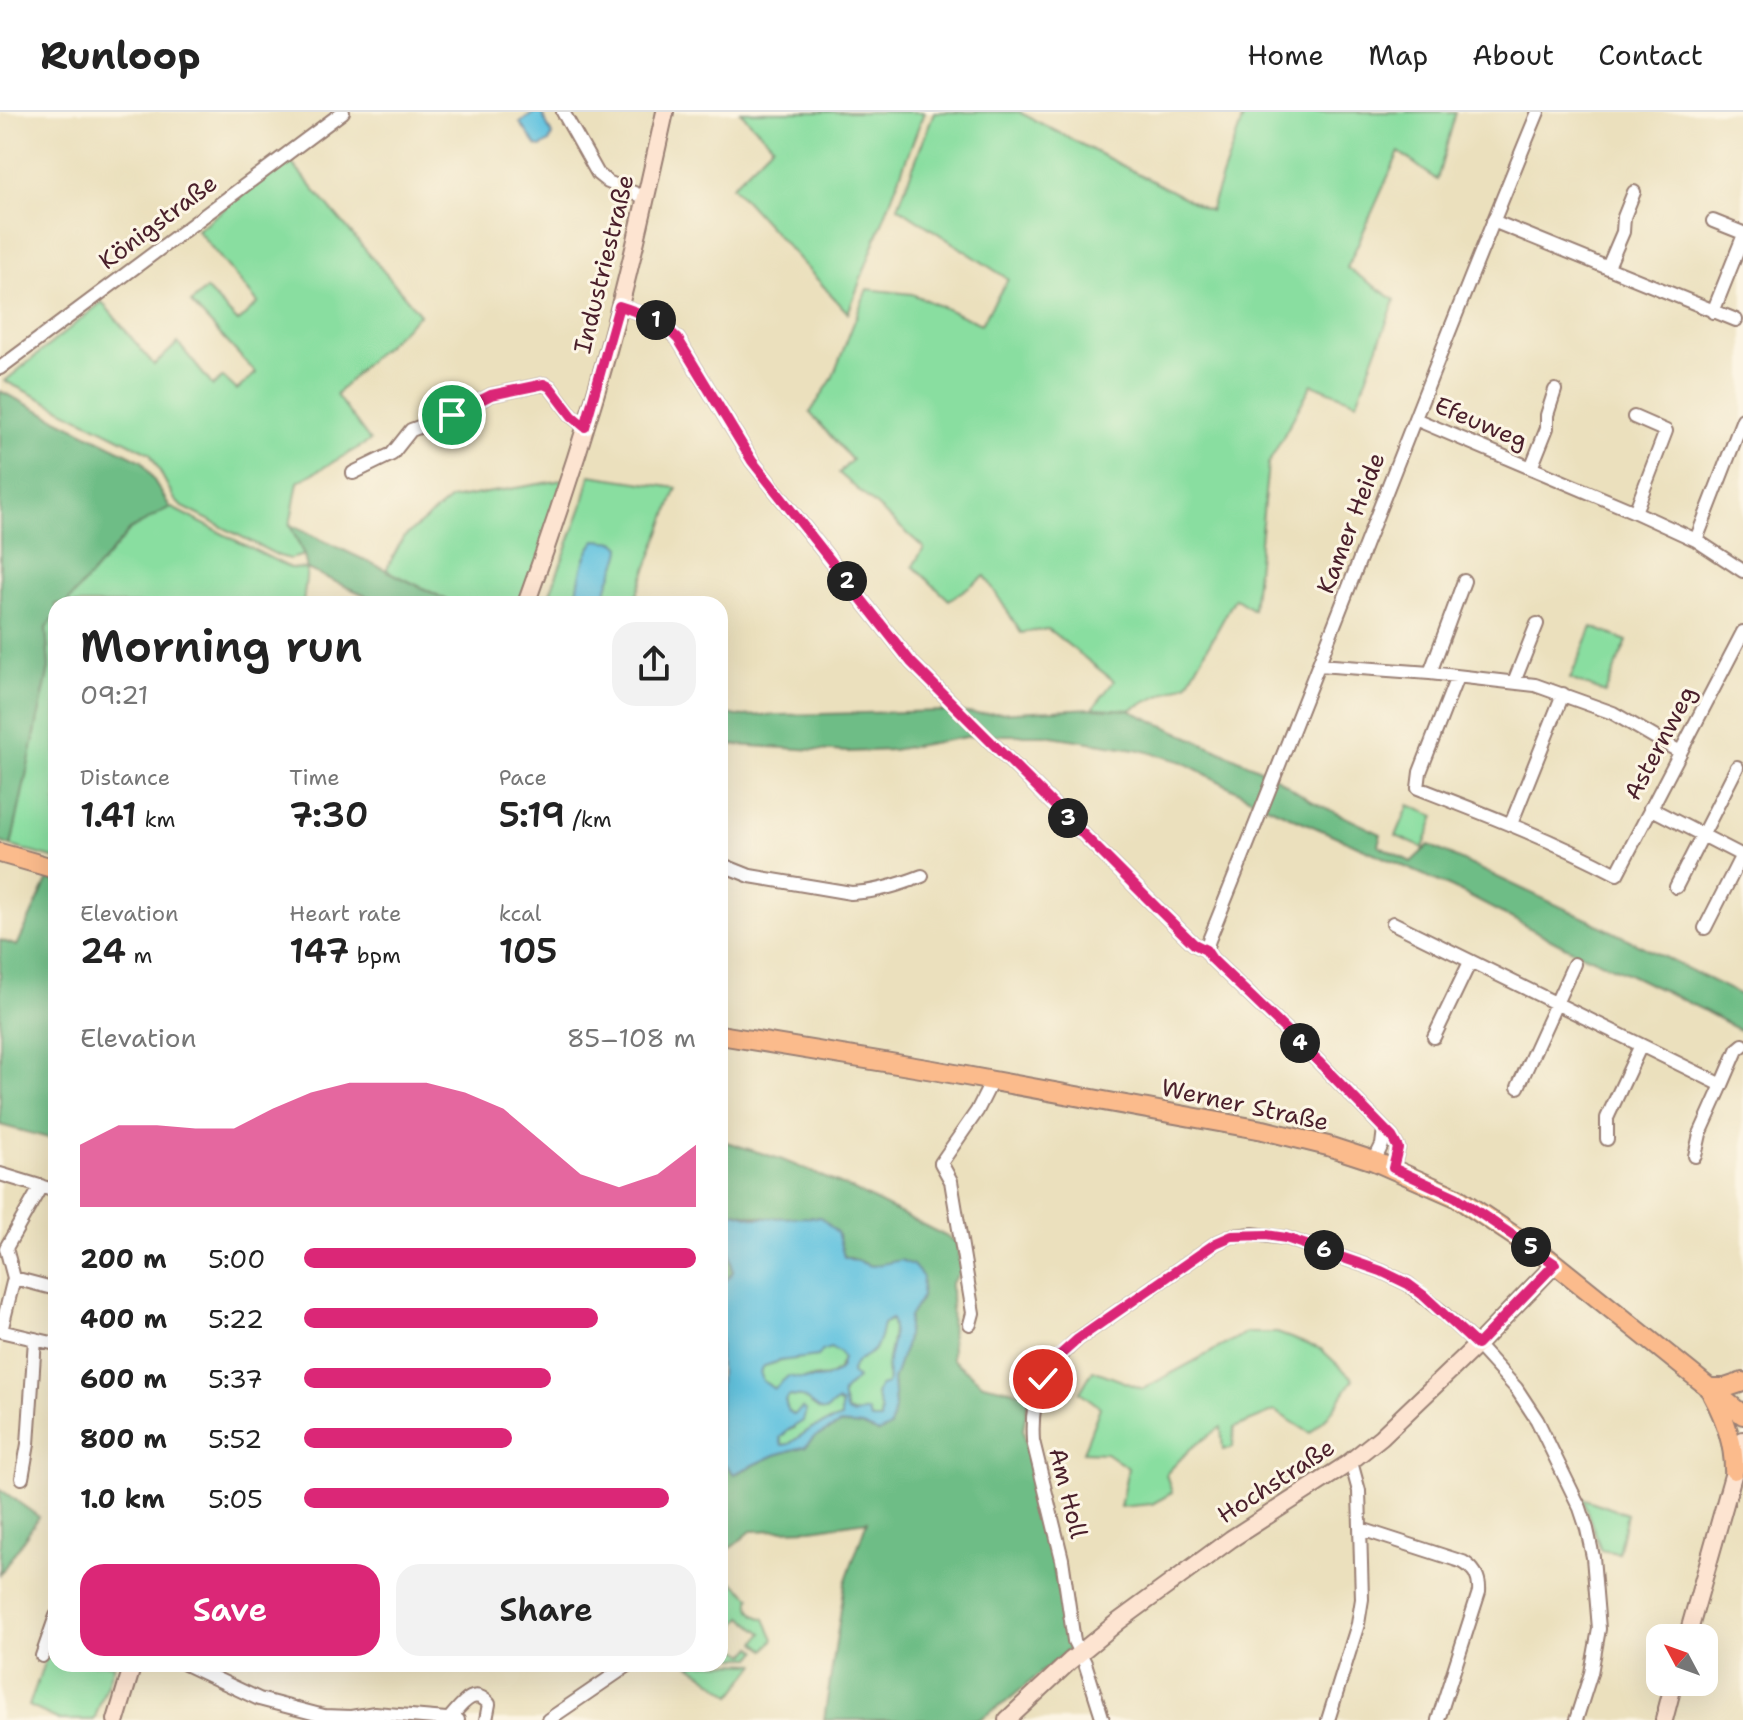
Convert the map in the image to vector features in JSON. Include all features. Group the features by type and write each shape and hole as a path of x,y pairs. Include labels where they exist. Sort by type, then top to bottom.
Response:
{"main road":[{"path":"0,853 48,867"},
{"name":"Werner Straße","path":"728,1036 1263,1130 1328,1146 1393,1168 1456,1197 1555,1264 1743,1415"},
{"path":"1739,1467 1730,1436 1708,1388 1725,1388 1743,1382"}],"street":[{"name":"Königstraße","path":"0,368 343,112"},
{"path":"563,112 598,174 608,182 646,198"},
{"name":"Industriestraße","path":"529,596 585,427 619,306 665,112"},
{"name":"Kamer Heide","path":"1206,950 1538,112"},
{"path":"1608,267 1623,232 1624,217 1634,192"},
{"path":"1493,221 1736,320"},
{"path":"1713,221 1743,235 1713,312"},
{"path":"619,306 659,322 678,339 752,461 911,662 1392,1137 1398,1148 1393,1168"},
{"path":"353,473 392,454 411,430 452,415 491,395 544,384 585,427"},
{"name":"Efeuweg","path":"1531,468 1547,428 1547,415 1555,390"},
{"path":"1634,417 1666,431 1635,512"},
{"name":"Efeuweg","path":"1415,419 1696,540 1743,571"},
{"path":"1696,540 1743,419"},
{"path":"1430,673 1464,581"},
{"path":"1514,682 1537,624"},
{"name":"Asternweg","path":"1511,824 1617,874 1743,632"},
{"path":"1319,665 1535,685 1613,713 1680,752"},
{"path":"1457,677 1420,772 1418,788 1511,824 1563,694"},
{"path":"1676,887 1737,767"},
{"path":"1650,808 1742,856 1705,928"},
{"path":"728,867 750,876 851,893 895,887 922,876"},
{"path":"1393,923 1722,1085"},
{"path":"1434,1037 1470,962"},
{"path":"1518,1087 1574,964"},
{"path":"1607,1139 1607,1118 1641,1045"},
{"path":"1695,1156 1700,1134 1737,1050 1743,1045"},
{"path":"970,1324 973,1313 951,1181 941,1163 977,1111 992,1081"},
{"path":"1374,1161 1382,1145 1384,1129"},
{"path":"0,1174 48,1188"},
{"path":"41,1186 3,1246 14,1278 0,1331 48,1342"},
{"name":"Am Holl","path":"1103,1720 1085,1663 1074,1641 1062,1559 1036,1459 1032,1423 1035,1399 1043,1379 1059,1356 1078,1339 1216,1243 1232,1236 1253,1234 1286,1238 1381,1271 1408,1284 1477,1345 1516,1388 1537,1420 1587,1529 1597,1585 1599,1629 1591,1673 1576,1720"},
{"name":"Hochstraße","path":"1007,1720 1079,1653 1231,1539 1351,1462 1477,1345 1555,1264"},
{"path":"14,1278 48,1287"},
{"path":"22,1478 28,1444 35,1339"},
{"path":"1691,1624 1739,1467 1743,1440"},
{"path":"1328,1720 1358,1624 1362,1599 1359,1491 1351,1462"},
{"path":"1361,1529 1463,1562 1477,1575 1479,1592 1438,1720"},
{"path":"42,1656 48,1639"},
{"path":"116,1720 131,1672"},
{"path":"203,1672 259,1699 324,1716 351,1717 375,1713 453,1719 474,1695 483,1697 489,1704 486,1720"},
{"path":"214,1677 216,1672"},
{"path":"548,1720 618,1672"},
{"path":"1664,1720 1670,1696"}],"green space":[{"path":"740,112 924,112 848,313 732,186 773,145"},
{"path":"934,112 1019,112 1210,211 1245,112 1456,112 1437,180 1399,152 1347,268 1395,300 1357,402 1312,384 1268,464 1253,610 1235,598 1188,683 1129,710 1093,708 1114,681 1048,629 1021,633 985,576 949,600 913,566 924,548 839,473 852,460 810,413 832,379 867,289 912,294 981,324 1008,279 898,207"},
{"path":"288,159 420,314 336,395 370,441 298,482 290,525 304,555 290,559 181,506 150,453 5,381 102,302 154,365 178,343 213,386 223,377 237,390 256,373 191,303 206,289 238,322 258,303 197,230"},
{"path":"0,391 142,461 170,507 130,530 73,596 48,596 48,673 11,846 0,842"},
{"path":"590,475 677,488 636,596 549,596 582,507"},
{"path":"574,478 533,596 439,596 386,570 403,538 451,499"},
{"path":"170,507 290,568 307,569 304,596 73,596 130,530"},
{"path":"290,525 439,596 366,596 307,569"},
{"path":"1592,627 1627,641 1605,693 1570,679"},
{"path":"48,673 48,857 11,846"},
{"path":"1093,708 1129,710 1269,773 1309,800 1381,834 1378,845 1411,862 1429,845 1743,996 1743,1032 1629,974 1572,950 1453,888 1258,802 1183,762 1141,750 1045,735 977,735 892,750 848,752 728,744 728,714 946,711 977,714"},
{"path":"1409,805 1435,816 1423,848 1396,836"},
{"path":"48,879 48,1138 0,1125 0,940 17,946"},
{"path":"728,1143 780,1159 852,1189 957,1242 960,1272 951,1284 952,1359 983,1384 1029,1394 1023,1430 1070,1648 1006,1702 978,1720 824,1720 845,1583 867,1521 811,1529 751,1531 728,1550 728,1467 735,1474 775,1455 806,1446 815,1437 840,1424 862,1426 879,1433 895,1409 893,1380 906,1343 909,1317 922,1296 872,1266 844,1256 837,1232 735,1212 728,1225"},
{"path":"728,1248 730,1251 733,1272 728,1278"},
{"path":"891,1319 890,1378 876,1394 881,1411 880,1421 871,1420 847,1412 842,1396 854,1364 874,1349 883,1324"},
{"path":"1246,1333 1277,1333 1321,1349 1353,1379 1329,1415 1310,1433 1275,1411 1234,1428 1233,1447 1223,1450 1221,1427 1190,1449 1166,1474 1172,1493 1152,1504 1120,1507 1128,1468 1106,1453 1083,1452 1100,1407 1080,1392 1093,1370 1143,1389"},
{"path":"830,1347 843,1358 832,1375 800,1379 774,1389 763,1381 760,1372 764,1366"},
{"path":"789,1396 802,1397 825,1411 836,1402 841,1404 841,1418 812,1428 789,1444 782,1445 780,1438 794,1428 794,1415 788,1411 785,1400"},
{"path":"0,1489 39,1517 0,1574"},
{"path":"1582,1498 1627,1514 1618,1553 1601,1550"},
{"path":"728,1578 751,1597 752,1611 765,1619 774,1639 766,1650 756,1642 763,1633 742,1617 728,1635"},
{"path":"728,1641 746,1655 753,1647 758,1651 752,1658 728,1658"},
{"path":"48,1652 48,1672 111,1672 94,1720 59,1720 29,1706"},
{"path":"728,1663 756,1664 732,1695 700,1672 728,1672"}],"water":[{"path":"535,112 541,112 552,135 549,142 541,147 520,123"},
{"path":"596,540 616,542 621,547 606,596 576,596"},
{"path":"735,1212 756,1218 820,1217 837,1232 844,1257 872,1266 901,1260 913,1265 923,1277 922,1296 909,1317 906,1343 893,1380 895,1409 890,1427 879,1433 862,1426 840,1424 815,1437 806,1446 775,1455 734,1474 728,1467 728,1278 733,1272 728,1217","holes":["891,1319 892,1341 887,1364 889,1378 876,1394 880,1420 871,1420 867,1411 853,1415 847,1412 843,1393 857,1379 851,1373 856,1363 876,1347 883,1324","830,1348 843,1358 840,1369 828,1377 788,1376 774,1389 763,1381 760,1372 764,1366 818,1356","789,1396 802,1397 825,1411 837,1402 841,1404 841,1418 812,1428 789,1444 782,1445 780,1438 803,1421 806,1411 802,1408 794,1415 788,1411 785,1400"]}],"route":[{"path":"452,415 491,395 544,384 585,427 619,306 642,314 670,330 752,461 911,662 1392,1137 1398,1148 1393,1168 1456,1197 1555,1264 1477,1345 1423,1295 1381,1271 1286,1238 1253,1234 1232,1236 1216,1243 1078,1339 1059,1356 1043,1379"}]}
